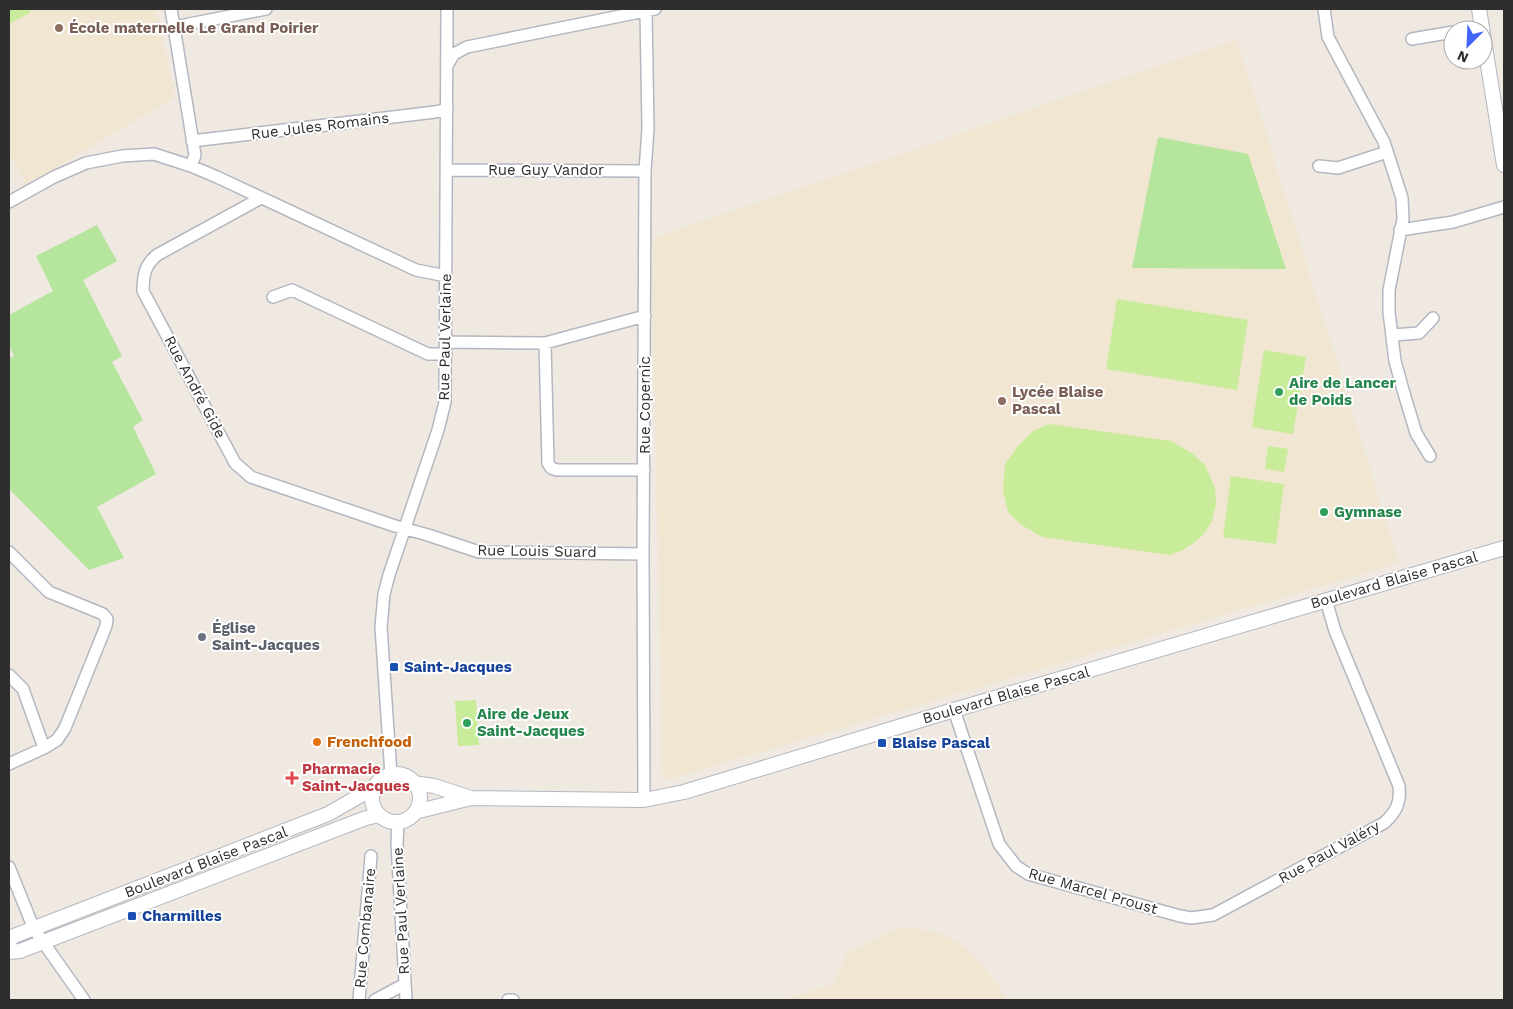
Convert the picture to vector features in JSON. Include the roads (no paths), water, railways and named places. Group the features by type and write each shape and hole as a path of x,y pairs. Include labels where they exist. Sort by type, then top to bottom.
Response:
{"street":[{"path":"171,9 195,155 191,166"},
{"path":"174,27 266,9"},
{"name":"Rue Paul Verlaine","path":"391,776 380,627 386,584 445,402 447,9"},
{"path":"1324,9 1328,37 1384,142 1402,198 1403,218 1389,290 1389,312 1396,361 1403,390 1416,433 1430,456"},
{"path":"448,64 454,54 467,47 650,10"},
{"name":"Rue Copernic","path":"644,800 645,171 648,128 650,10"},
{"path":"1412,40 1443,34"},
{"path":"1490,70 1504,165"},
{"name":"Rue Jules Romains","path":"192,141 425,114 447,109"},
{"path":"1319,166 1338,168 1387,152"},
{"path":"9,202 54,177 93,162 122,156 154,154 191,166 416,270 446,276"},
{"name":"Rue Guy Vandor","path":"447,170 645,171"},
{"name":"Rue André Gide","path":"261,198 156,255 148,262 144,271 143,291 235,463 242,472 251,477 404,529"},
{"path":"1400,230 1453,222 1504,207"},
{"path":"273,297 292,290 428,354 446,348 545,343 645,316"},
{"path":"1393,335 1419,333 1433,318"},
{"path":"545,343 548,463 557,470 644,470"},
{"name":"Rue Louis Suard","path":"404,529 479,552 643,554"},
{"name":"Boulevard Blaise Pascal","path":"398,822 410,817 415,812 471,798 644,800 684,792 954,710 1504,548"},
{"path":"9,552 49,592 103,614 107,619 106,626 65,728 57,740 9,764"},
{"name":"Rue Paul Valéry","path":"1191,918 1213,915 1384,823 1394,814 1400,793 1399,786 1335,631 1326,600"},
{"path":"9,675 22,689 44,748"},
{"name":"Rue Marcel Proust","path":"954,710 998,844 1016,866 1028,874 1191,918"},
{"name":"Boulevard Blaise Pascal","path":"9,940 14,936 328,814 375,787 381,780 391,776 401,775 414,783 434,786 471,798"},
{"path":"414,783 420,800 415,812"},
{"path":"375,787 372,797 373,804 379,815 391,822 398,822"},
{"name":"Boulevard Blaise Pascal","path":"9,952 20,951 278,851 366,818 379,815"},
{"name":"Rue Paul Verlaine","path":"398,822 397,844 406,1000"},
{"name":"Rue Combanaire","path":"358,1000 371,856"},
{"path":"9,868 34,929 84,1000"},
{"name":"Rue Combanaire","path":"376,1000 405,984"},
{"path":"508,1000 513,1000"}],"place":[{"name":"École maternelle Le Grand Poirier","path":"59,28"},
{"name":"Aire de Lancer de Poids","path":"1279,392"},
{"name":"Lycée Blaise Pascal","path":"1002,401"},
{"name":"Gymnase","path":"1324,512"},
{"name":"Église Saint-Jacques","path":"202,637"},
{"name":"Saint-Jacques","path":"394,667"},
{"name":"Aire de Jeux Saint-Jacques","path":"467,723"},
{"name":"Frenchfood","path":"317,742"},
{"name":"Blaise Pascal","path":"882,743"},
{"name":"Pharmacie Saint-Jacques","path":"292,778"},
{"name":"Charmilles","path":"132,916"}]}
